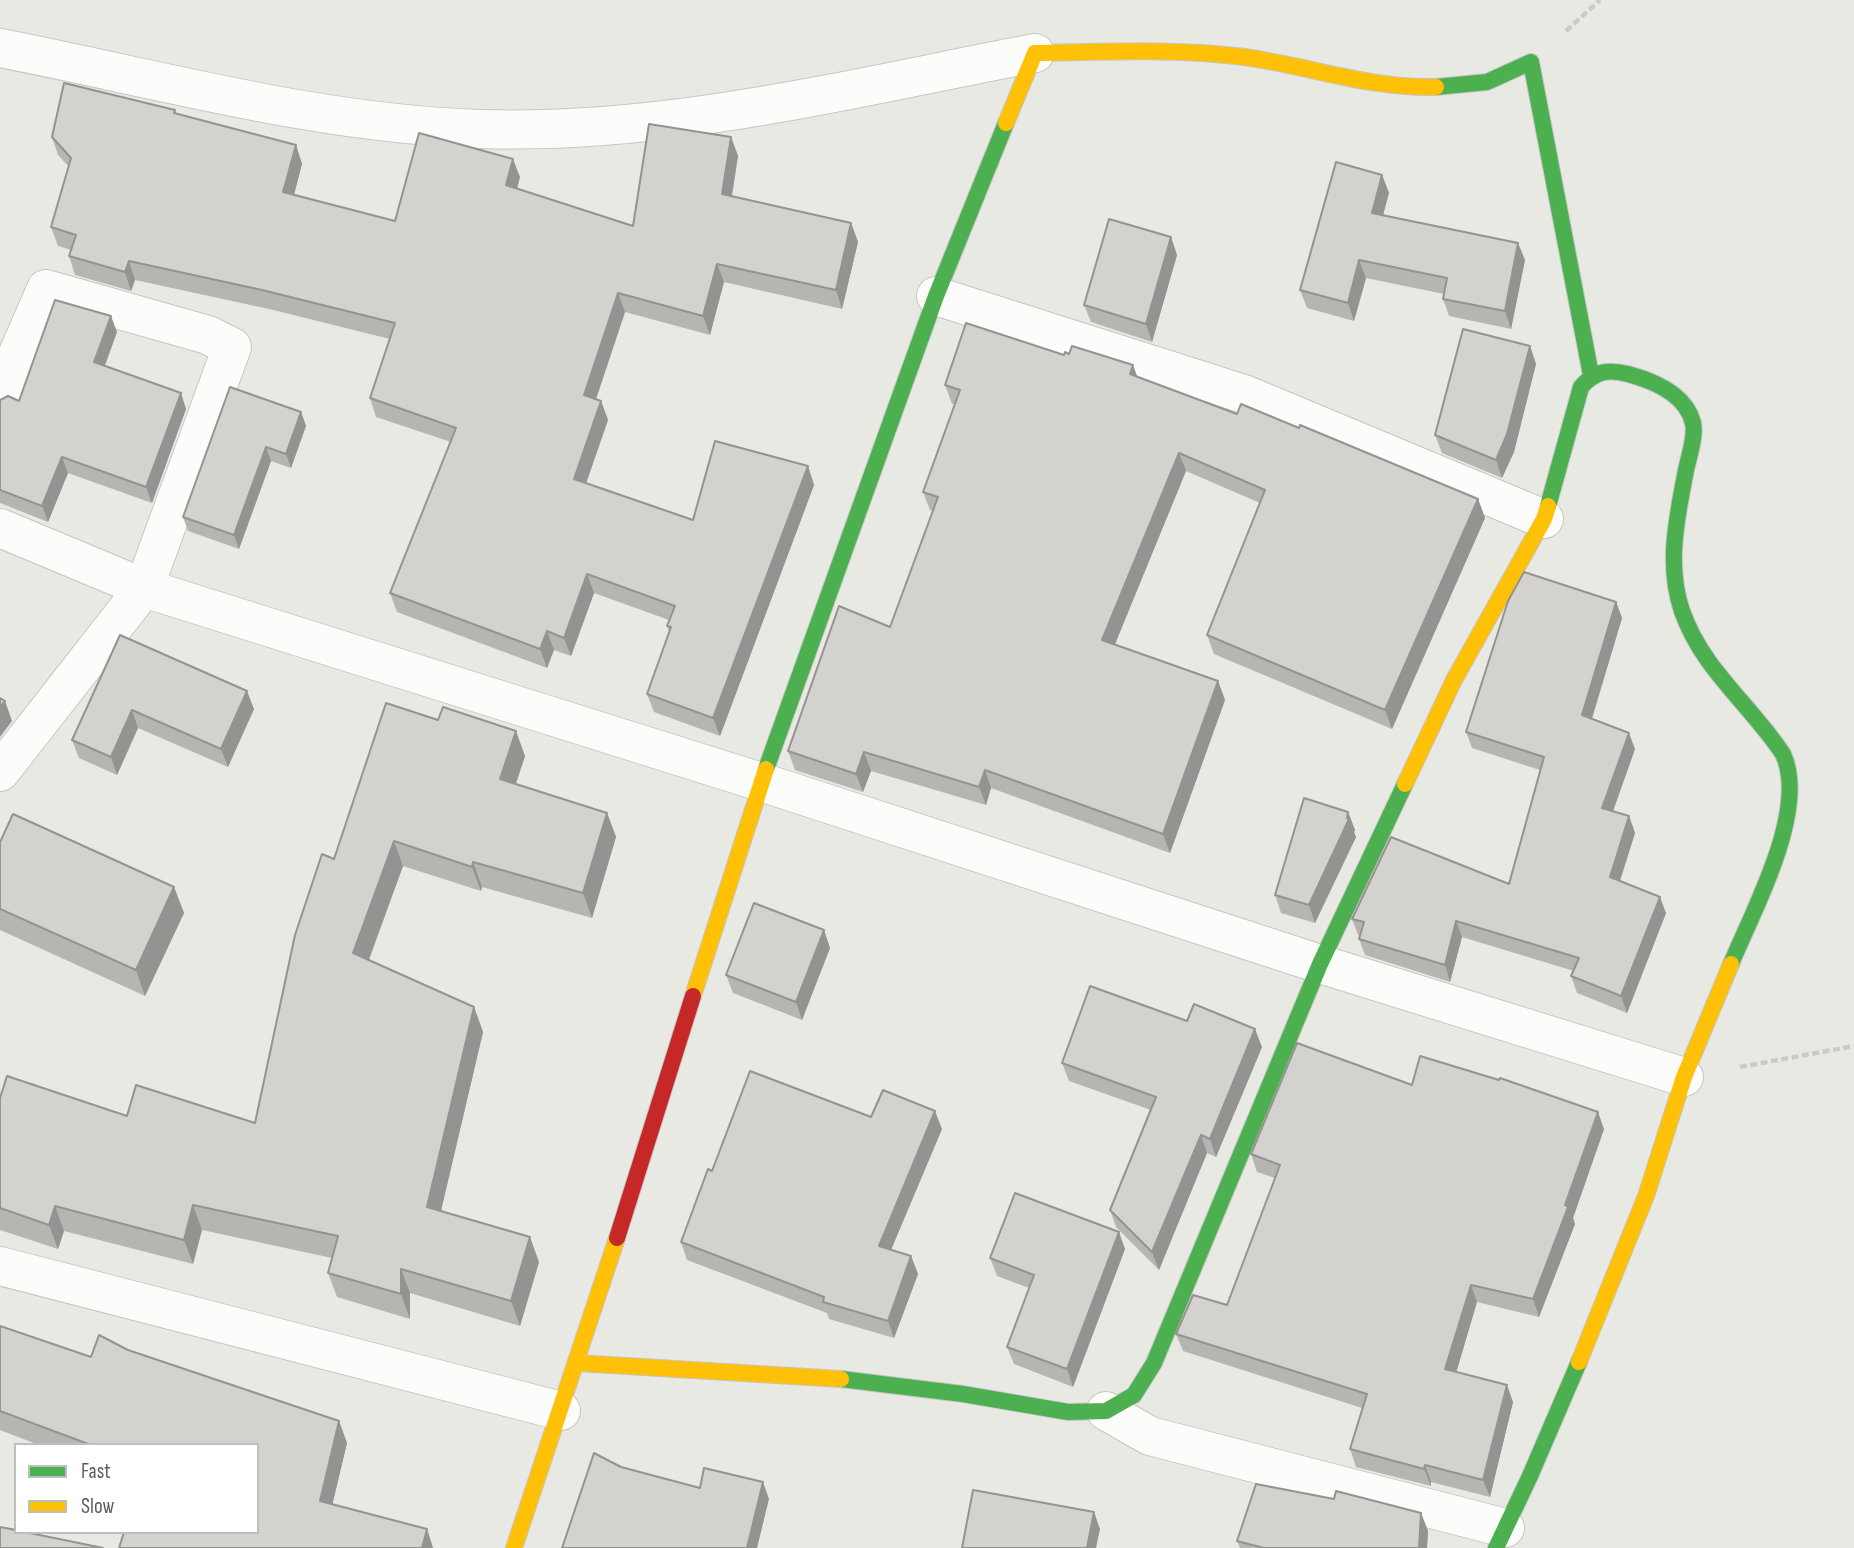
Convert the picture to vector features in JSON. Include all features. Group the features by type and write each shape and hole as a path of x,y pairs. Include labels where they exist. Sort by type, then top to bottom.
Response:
{"street":[{"path":"0,48 184,87 297,107 414,125 493,129 556,129 680,120 809,100 1035,53 1163,52 1243,57 1377,81 1442,88 1488,81 1531,62 1591,375"},
{"path":"514,1548 577,1363 761,782 936,296 1035,53"},
{"path":"0,395 47,289 208,335 232,347 144,588 0,772"},
{"path":"936,296 1244,394 1544,519"},
{"path":"577,1363 821,1376 963,1394 1068,1412 1106,1411 1134,1395 1154,1363 1320,964 1454,680 1544,519 1581,387 1591,375 1604,371 1625,373 1660,387 1681,400 1694,426 1675,535 1673,574 1682,611 1703,653 1734,696 1773,739 1790,771 1791,804 1781,843 1684,1077 1646,1196 1606,1298 1501,1538 1150,1436 1106,1411"},
{"path":"0,528 144,588 761,782 1320,964 1684,1077"},
{"path":"0,1266 561,1411"}],"path":[{"path":"1684,1077 1854,1046"}],"building":[{"path":"64,83 175,110 174,113 296,145 283,192 395,221 419,133 513,159 506,185 633,226 649,124 731,137 722,194 851,223 836,290 717,264 703,316 618,293 584,395 601,401 574,479 693,520 715,441 808,466 713,718 647,694 671,627 667,626 675,606 587,574 564,638 547,631 540,649 390,593 456,428 370,398 395,323 129,261 125,272 69,256 76,235 51,227 71,158 52,137"},
{"path":"1336,162 1382,175 1372,213 1518,243 1505,311 1443,299 1447,278 1359,260 1348,303 1300,290"},
{"path":"1109,219 1171,237 1146,324 1084,305"},
{"path":"55,300 111,316 94,362 181,393 146,487 62,457 42,506 0,490 0,400 8,396 19,401"},
{"path":"966,323 1064,355 1065,352 1069,354 1072,346 1133,365 1130,374 1237,414 1241,404 1299,428 1300,425 1478,499 1385,710 1207,635 1265,490 1179,453 1102,640 1218,681 1163,834 985,770 979,787 864,752 856,774 788,751 839,606 890,627 938,497 923,492 960,390 945,385"},
{"path":"1463,329 1530,346 1507,434 1496,460 1435,435"},
{"path":"230,387 301,412 286,454 266,447 234,535 183,517"},
{"path":"1524,572 1616,602 1582,715 1629,733 1602,808 1629,816 1610,877 1660,897 1621,996 1571,976 1579,958 1456,921 1445,965 1359,939 1364,922 1352,919 1391,837 1509,884 1544,757 1466,732 1508,601"},
{"path":"120,635 247,691 221,749 132,710 111,757 72,740"},
{"path":"386,703 438,720 443,707 516,731 500,779 607,813 583,893 473,862 472,867 394,841 353,953 474,1007 427,1207 530,1237 511,1301 401,1269 401,1294 328,1273 338,1236 193,1205 184,1240 55,1206 49,1225 0,1208 0,1098 7,1076 127,1116 136,1085 255,1123 295,935 322,854 334,859"},
{"path":"1304,798 1348,812 1349,819 1309,905 1275,895"},
{"path":"13,814 174,887 136,970 0,909 0,842"},
{"path":"754,903 824,930 796,1002 726,975"},
{"path":"1090,986 1187,1021 1194,1004 1255,1029 1210,1139 1201,1135 1152,1252 1110,1210 1156,1097 1062,1063"},
{"path":"1297,1043 1412,1085 1420,1056 1499,1080 1500,1078 1598,1112 1565,1205 1568,1207 1533,1299 1471,1285 1445,1369 1507,1385 1483,1480 1425,1465 1424,1469 1350,1449 1367,1394 1176,1334 1193,1295 1227,1305 1280,1165 1251,1154"},
{"path":"750,1071 871,1117 883,1090 935,1111 879,1246 911,1256 888,1321 823,1302 824,1297 681,1242 708,1169 712,1171"},
{"path":"1015,1193 1119,1232 1067,1369 1007,1347 1034,1275 990,1258"},
{"path":"0,1326 91,1357 99,1335 128,1350 339,1421 320,1501 427,1529 422,1548 119,1548 123,1534 259,1534 259,1443 86,1443 0,1411"},
{"path":"594,1453 621,1467 700,1488 704,1468 763,1482 747,1548 562,1548"},
{"path":"1256,1484 1334,1499 1336,1491 1421,1513 1419,1548 1264,1548 1237,1541"},
{"path":"973,1490 1094,1512 1087,1548 962,1548"},
{"path":"0,1527 14,1530 14,1534 35,1534 103,1548 0,1548"}],"traffic: fast":[{"path":"1436,87 1487,82 1531,62 1591,375"},
{"path":"766,769 936,296 1006,123"},
{"path":"1548,506 1581,387 1591,378 1608,372 1628,374 1668,390 1684,404 1694,428 1675,541 1677,594 1691,632 1702,651 1783,754 1789,777 1789,803 1784,831 1764,889 1731,964"},
{"path":"841,1379 963,1394 1068,1412 1106,1411 1134,1395 1154,1363 1320,964 1405,784"},
{"path":"1496,1548 1579,1362"}],"traffic: slow":[{"path":"1006,123 1035,53 1140,51 1219,54 1388,84 1436,87"},
{"path":"1405,784 1454,680 1544,519 1548,506"},
{"path":"693,996 766,769"},
{"path":"1579,1362 1646,1196 1684,1077 1731,964"},
{"path":"514,1548 617,1238"},
{"path":"577,1363 841,1379"}],"traffic: jam":[{"path":"617,1238 693,996"}]}
